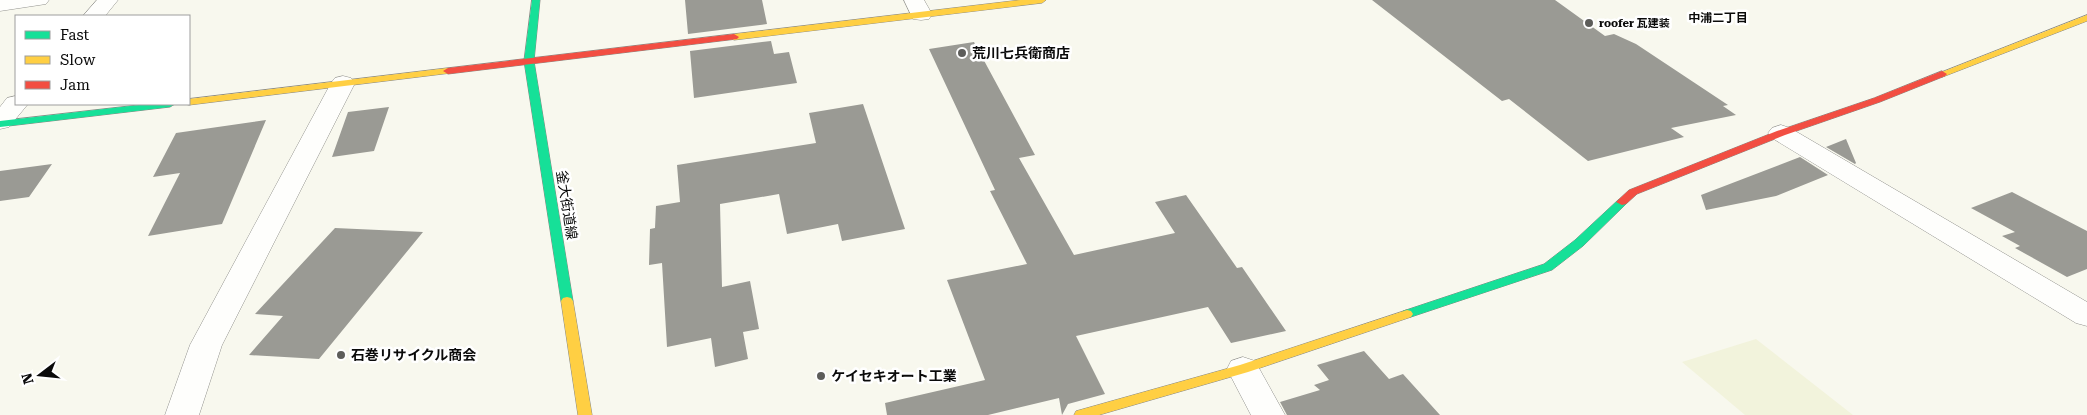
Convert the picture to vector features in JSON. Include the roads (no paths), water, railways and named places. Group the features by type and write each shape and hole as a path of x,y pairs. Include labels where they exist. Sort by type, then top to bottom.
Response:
{"street":[{"path":"0,5 39,0"},
{"path":"95,15 108,0"},
{"name":"釜大街道線","path":"536,0 529,61 585,415"},
{"path":"190,102 529,61 918,7 1042,0"},
{"path":"1081,415 1243,369 1548,267 1579,243 1633,192 1781,133 1877,100 2087,18"},
{"path":"182,415 206,345 343,83"},
{"path":"0,123 15,104"},
{"path":"0,123 161,105"},
{"path":"1781,133 2087,316"},
{"path":"1243,369 1268,415"}],"place":[{"name":"roofer 瓦建装","path":"1589,23"},
{"name":"荒川七兵衛商店","path":"962,53"},
{"name":"石巻リサイクル商会","path":"341,355"},
{"name":"ケイセキオート工業","path":"821,376"}],"district":[{"name":"中浦二丁目","path":"1718,18"}]}
